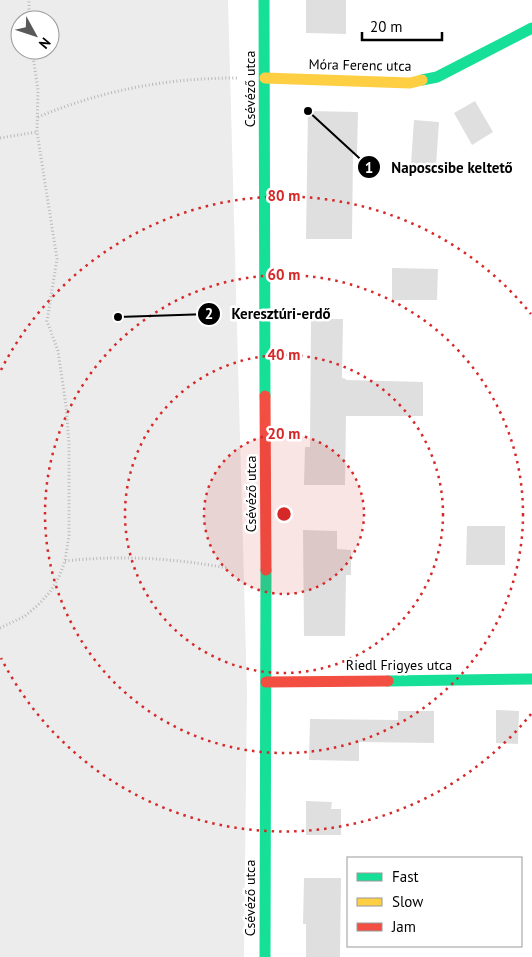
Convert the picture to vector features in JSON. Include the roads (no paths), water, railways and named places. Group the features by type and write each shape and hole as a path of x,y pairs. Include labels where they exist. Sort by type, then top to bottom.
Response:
{"main road":[{"name":"Csévéző utca","path":"264,0 266,682 264,957"},
{"name":"Móra Ferenc utca","path":"265,78 410,83 438,77 532,28"},
{"name":"Riedl Frigyes utca","path":"266,682 532,679"}],"place":[{"name":"Naposcsibe keltető","path":"308,111"},
{"name":"Keresztúri-erdő","path":"118,317"}]}
